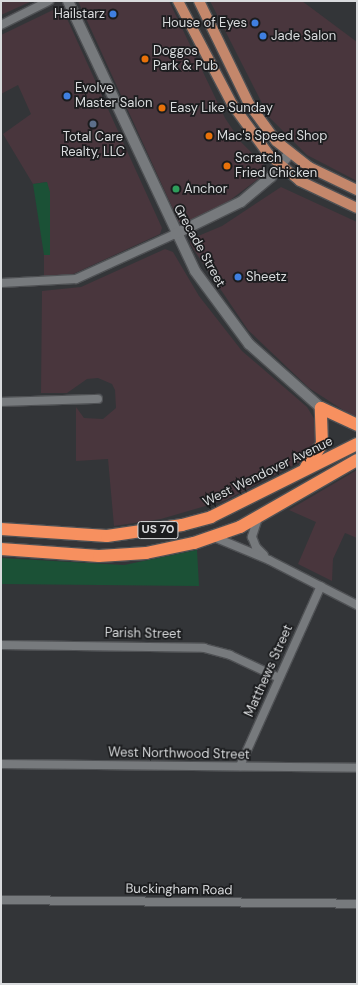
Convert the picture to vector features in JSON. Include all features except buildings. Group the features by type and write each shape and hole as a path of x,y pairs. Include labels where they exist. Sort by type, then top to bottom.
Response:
{"highway":[{"path":"303,471 322,444 321,408 357,424"},
{"name":"West Wendover Avenue","path":"1,529 108,536 147,533 211,517 357,444"},
{"name":"US 70","path":"1,549 124,555 214,537 258,518 357,460"}],"main road":[{"path":"178,1 245,126 281,166 300,181 357,208"},
{"path":"199,1 249,104 290,153 329,179 357,190"}],"street":[{"path":"1,25 49,1"},
{"name":"Grecade Street","path":"68,1 175,234 226,317 249,344 321,408"},
{"path":"1,283 76,279 241,202 281,166 290,153"},
{"path":"1,402 98,399"},
{"path":"258,518 253,542 269,560"},
{"path":"214,537 269,560 357,605"},
{"name":"Matthews Street","path":"240,766 321,586"},
{"name":"Parish Street","path":"1,645 204,648 230,655 279,678"},
{"name":"West Northwood Street","path":"1,764 357,768"},
{"name":"Buckingham Road","path":"1,900 357,904"}],"shaded area":[{"path":"1,1 32,1 1,15"},
{"path":"78,1 169,1 225,118 241,142 265,166 266,173 225,204 187,222 179,222"},
{"path":"210,1 302,1 357,42 357,181 307,155 269,117"},
{"path":"55,9 64,12 162,228 160,234 71,275 44,278 44,255 49,255 47,182 33,184 3,134 31,114 18,85 1,94 1,35"},
{"path":"281,187 357,222 357,419 309,388 248,330 190,244 191,239 222,226"},
{"path":"165,249 173,252 199,296 242,351 307,407 315,420 317,439 300,462 226,500 161,519 114,526 108,459 76,461 76,407 84,418 103,419 116,408 115,390 112,384 98,378 87,379 67,393 41,393 42,291 81,287"},
{"path":"357,470 357,538 345,533 333,559 332,581 298,564 316,522 289,510"}],"green space":[{"path":"47,182 50,192 50,255 44,255 33,184"},
{"path":"197,550 199,586 1,584 1,558 124,565"}],"place":[{"name":"Hailstarz","path":"113,14"},
{"name":"House of Eyes","path":"255,23"},
{"name":"Jade Salon","path":"263,36"},
{"name":"Doggos Park & Pub","path":"145,59"},
{"name":"Evolve Master Salon","path":"67,96"},
{"name":"Easy Like Sunday","path":"162,108"},
{"name":"Total Care Realty, LLC","path":"93,124"},
{"name":"Mac's Speed Shop","path":"209,136"},
{"name":"Scratch Fried Chicken","path":"227,166"},
{"name":"Anchor","path":"176,189"},
{"name":"Sheetz","path":"238,277"}]}
